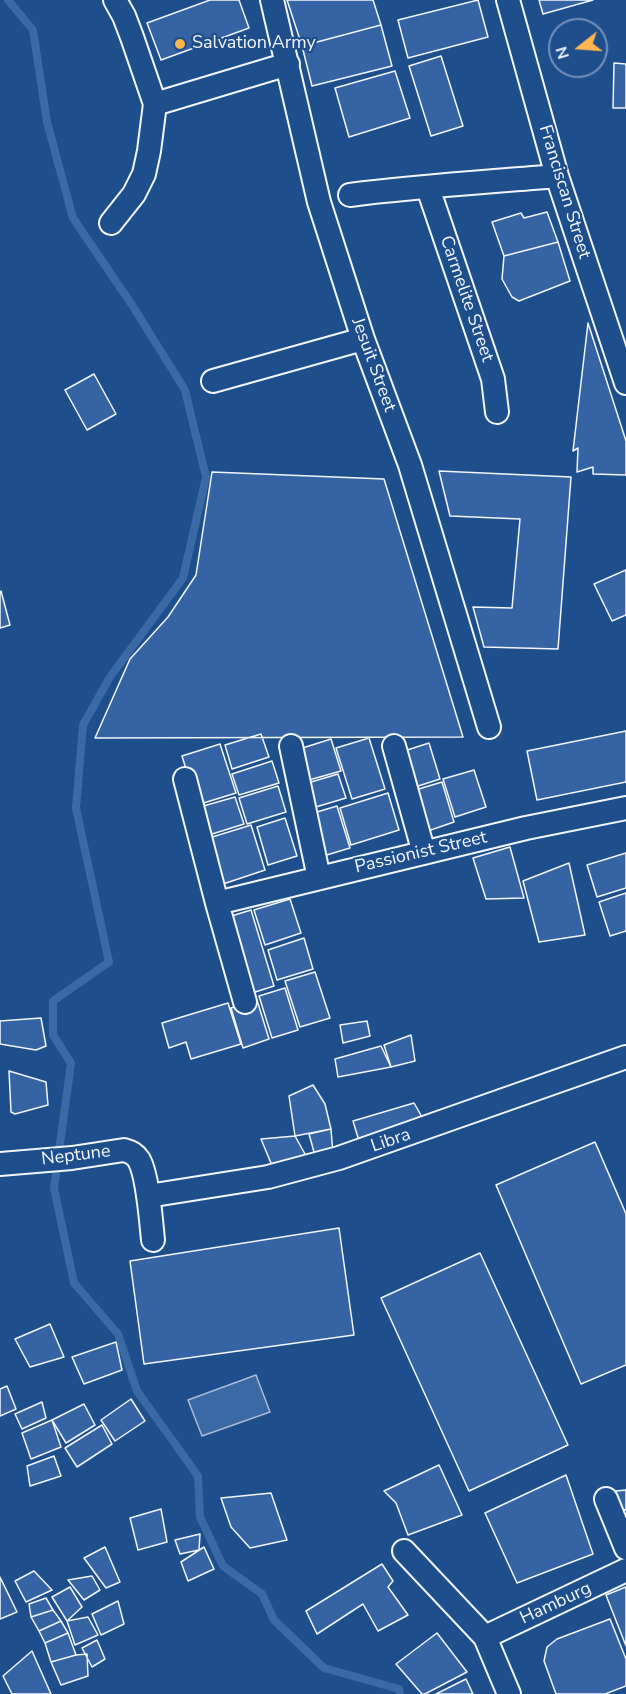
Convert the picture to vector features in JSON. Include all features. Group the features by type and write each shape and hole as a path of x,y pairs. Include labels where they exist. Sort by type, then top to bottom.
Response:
{"street":[{"path":"111,224 134,194 144,174 155,104 128,26 115,0"},
{"name":"Jesuit Street","path":"272,0 319,202 363,339 410,465 489,727"},
{"name":"Franciscan Street","path":"508,0 557,176 626,383"},
{"path":"155,104 288,64"},
{"path":"350,195 393,189 557,176"},
{"name":"Carmelite Street","path":"428,188 493,379 497,412"},
{"path":"213,381 363,339"},
{"path":"291,747 319,878"},
{"path":"394,747 424,853"},
{"path":"185,779 245,1002"},
{"name":"Passionist Street","path":"217,903 526,828 626,808"},
{"name":"Libra","path":"148,1196 268,1178 339,1158 626,1058"},
{"name":"Neptune","path":"0,1164 72,1158 124,1150 131,1152 141,1165 148,1196 153,1240"},
{"path":"606,1499 626,1548"},
{"path":"404,1551 485,1637 509,1694"},
{"name":"Hamburg","path":"485,1637 626,1570"}],"water":[{"path":"256,1375 270,1412 202,1436 188,1400"}],"building":[{"name":"Salvation Army","path":"210,0 239,0 249,28 161,60 147,23"},
{"path":"287,0 373,0 381,25 302,46"},
{"path":"478,0 488,37 408,58 398,20"},
{"path":"539,0 593,0 543,14"},
{"path":"381,25 392,66 312,86 302,46"},
{"path":"441,56 463,126 431,136 409,66"},
{"path":"614,63 626,64 626,108 613,108"},
{"path":"395,71 410,118 349,137 335,88"},
{"path":"547,212 558,242 504,256 492,222 521,213 524,218"},
{"path":"558,242 570,281 519,301 512,297 502,279 504,256"},
{"path":"588,323 626,441 626,475 593,474 593,467 577,472 578,448 573,451"},
{"path":"94,374 116,414 87,430 65,390"},
{"path":"439,471 571,477 558,649 484,647 473,607 512,608 520,519 450,516"},
{"path":"212,472 384,479 463,737 95,738 130,659 168,617 196,575"},
{"path":"626,570 626,615 612,621 594,584"},
{"path":"0,592 10,625 0,628"},
{"path":"626,731 626,782 537,800 527,751"},
{"path":"261,734 269,757 232,769 225,745"},
{"path":"369,738 385,789 352,799 336,748"},
{"path":"331,739 341,771 302,782 293,751"},
{"path":"429,743 440,779 412,788 401,752"},
{"path":"220,744 236,793 197,805 182,756"},
{"path":"272,761 279,783 239,795 232,774"},
{"path":"474,770 486,807 455,817 443,779"},
{"path":"338,774 346,798 309,809 301,785"},
{"path":"442,782 454,822 425,832 412,791"},
{"path":"278,786 286,812 247,824 239,798"},
{"path":"388,793 399,830 351,845 340,808"},
{"path":"235,797 244,824 209,835 200,807"},
{"path":"337,806 350,848 320,857 307,815"},
{"path":"285,818 297,856 268,865 257,827"},
{"path":"251,825 265,870 220,885 206,839"},
{"path":"510,847 524,898 486,899 473,858"},
{"path":"626,853 626,888 597,897 587,865"},
{"path":"569,863 585,935 539,942 523,881"},
{"path":"626,893 626,931 610,936 599,902"},
{"path":"290,899 301,933 265,945 254,910"},
{"path":"251,910 274,986 249,994 225,918"},
{"path":"304,938 313,969 277,980 268,950"},
{"path":"315,972 330,1018 300,1027 285,981"},
{"path":"285,988 298,1030 272,1038 259,996"},
{"path":"257,1000 269,1039 243,1048 231,1008"},
{"path":"228,1003 241,1044 191,1059 186,1042 169,1048 162,1023"},
{"path":"41,1018 46,1046 36,1050 0,1044 0,1021"},
{"path":"367,1021 370,1036 343,1043 340,1025"},
{"path":"411,1035 415,1061 391,1067 384,1045"},
{"path":"381,1046 391,1067 338,1077 335,1059"},
{"path":"9,1071 46,1082 48,1105 15,1114 11,1112"},
{"path":"313,1085 325,1104 331,1129 295,1136 289,1096"},
{"path":"414,1103 426,1124 360,1144 353,1121"},
{"path":"331,1129 333,1154 316,1159 309,1134"},
{"path":"295,1136 310,1163 273,1168 261,1139"},
{"path":"595,1142 626,1214 626,1365 581,1384 496,1185"},
{"path":"339,1228 354,1335 144,1364 130,1261"},
{"path":"480,1253 568,1445 469,1491 381,1298"},
{"path":"50,1324 64,1357 30,1367 15,1339"},
{"path":"116,1342 122,1370 84,1384 72,1357"},
{"path":"7,1386 16,1409 0,1416 0,1389"},
{"path":"131,1399 145,1421 115,1441 101,1420"},
{"path":"42,1402 46,1418 22,1429 15,1414"},
{"path":"84,1404 95,1425 66,1443 52,1420"},
{"path":"52,1420 61,1447 31,1459 22,1433"},
{"path":"102,1425 112,1444 77,1467 65,1448"},
{"path":"54,1456 61,1476 30,1486 27,1466"},
{"path":"439,1465 462,1515 408,1535 396,1503 384,1491"},
{"path":"566,1475 593,1554 517,1583 485,1513"},
{"path":"626,1490 626,1510 619,1509 616,1491"},
{"path":"271,1493 287,1540 250,1548 231,1527 221,1498"},
{"path":"161,1509 167,1542 138,1550 130,1518"},
{"path":"200,1534 199,1550 180,1554 175,1540"},
{"path":"105,1547 120,1582 106,1588 84,1558"},
{"path":"204,1547 214,1569 188,1581 181,1562"},
{"path":"382,1564 393,1581 388,1587 408,1615 378,1631 363,1604 317,1634 306,1611"},
{"path":"34,1571 52,1590 26,1602 15,1581"},
{"path":"92,1576 100,1590 84,1600 68,1580"},
{"path":"0,1577 17,1612 0,1619"},
{"path":"70,1587 82,1607 67,1621 52,1597"},
{"path":"626,1587 626,1646 606,1595"},
{"path":"46,1598 53,1610 31,1617 29,1604"},
{"path":"118,1601 124,1624 101,1635 92,1614"},
{"path":"53,1610 61,1621 39,1631 31,1617"},
{"path":"88,1617 98,1635 75,1645 67,1621"},
{"path":"610,1619 626,1659 626,1686 605,1694 556,1694 544,1661 547,1647 557,1639"},
{"path":"61,1621 68,1633 45,1643 39,1631"},
{"path":"68,1633 76,1655 51,1662 45,1643"},
{"path":"437,1633 467,1672 422,1694 396,1664"},
{"path":"97,1640 105,1659 92,1667 82,1648"},
{"path":"32,1651 51,1694 12,1694 3,1676"},
{"path":"87,1654 88,1676 61,1685 51,1662"},
{"path":"466,1679 473,1694 436,1694"}],"waterway":[{"path":"8,0 33,30 47,122 73,218 132,305 185,390 206,477 183,578 110,677 83,725 76,808 109,962 53,1001 53,1035 71,1063 54,1188 74,1283 118,1334 137,1391 198,1476 200,1517 223,1566 262,1594 274,1620 324,1668 399,1689 400,1694"}],"place":[{"name":"Salvation Army","path":"180,44"}]}
